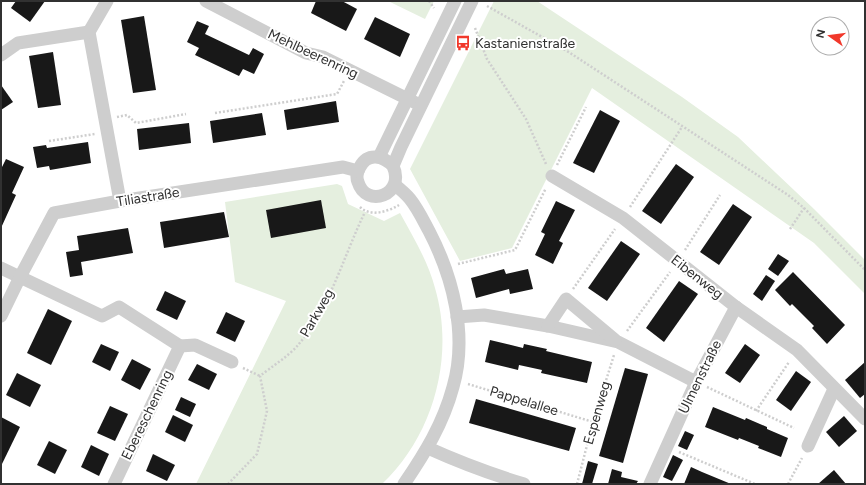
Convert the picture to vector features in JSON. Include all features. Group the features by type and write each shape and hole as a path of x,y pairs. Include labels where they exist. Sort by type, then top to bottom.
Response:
{"street":[{"path":"107,1 89,32 120,201"},
{"name":"Mehlbeerenring","path":"206,1 306,53 323,57 420,105"},
{"path":"378,157 455,1"},
{"path":"393,166 420,105 472,1"},
{"path":"1,55 18,43 89,32"},
{"path":"372,157 378,157 387,160 393,166 396,172 396,178 395,185 391,191 384,195 370,195 363,191 359,186 357,178 358,171 366,160 372,157"},
{"name":"Tiliastraße","path":"1,316 54,212 343,167 358,171"},
{"name":"Eibenweg","path":"552,176 623,218 736,307 797,350 865,419"},
{"path":"395,185 409,198 419,211 438,248 446,267 457,317 458,351 455,380 442,419 428,448 404,484"},
{"path":"1,268 102,316 119,307 180,346 195,345 232,362"},
{"path":"548,326 566,299 618,342 696,382"},
{"name":"Ulmenstraße","path":"650,484 696,382 736,307"},
{"path":"457,317 484,315 548,326 618,342"},
{"name":"Ebereschenring","path":"114,484 180,346"},
{"path":"808,446 834,389"},
{"path":"428,448 470,466 524,484"}],"path":[{"path":"429,1 434,8"},
{"path":"487,6 567,51 788,195 804,208 865,270"},
{"path":"475,28 487,59 526,119 552,176"},
{"path":"216,113 337,94 349,71"},
{"path":"446,267 515,250 586,107"},
{"path":"105,119 127,115 136,123 186,114"},
{"path":"49,141 107,132"},
{"path":"790,229 804,208"},
{"name":"Parkweg","path":"260,376 298,346 313,324 332,290 365,212"},
{"name":"Espenweg","path":"577,484 593,422 618,342"},
{"path":"756,411 797,350"},
{"path":"228,484 257,454 267,411 260,376 232,362"},
{"name":"Pappelallee","path":"455,380 593,422"},
{"path":"696,382 794,428"},
{"path":"788,484 808,446"},
{"path":"667,448 756,484"}],"green space":[{"path":"388,1 434,1 425,19"},
{"path":"494,1 537,1 682,97 738,137 865,260 865,294 814,243 592,88 512,248 460,261 410,169"},
{"path":"337,184 342,186 348,204 384,221 400,213 420,249 432,278 441,314 442,340 441,367 436,393 427,418 415,442 400,464 382,484 196,484 286,301 235,282 225,202"}],"building":[{"path":"16,1 45,1 30,22 11,8"},
{"path":"316,1 342,1 357,9 346,31 311,13"},
{"path":"144,16 156,90 133,93 121,20"},
{"path":"375,17 410,34 400,57 364,39"},
{"path":"197,21 209,26 205,34 249,55 253,48 264,54 254,74 243,69 239,76 195,55 199,48 187,42"},
{"path":"53,52 61,105 38,108 29,56"},
{"path":"1,85 13,102 1,110"},
{"path":"336,101 339,122 287,130 284,110"},
{"path":"600,110 620,121 594,173 573,163"},
{"path":"262,113 266,135 213,143 210,121"},
{"path":"189,123 191,143 139,150 137,129"},
{"path":"88,142 91,163 50,170 49,166 37,168 33,147 46,145 47,148"},
{"path":"6,159 24,167 12,193 16,195 1,228 1,169"},
{"path":"676,164 694,177 661,224 642,211"},
{"path":"321,200 326,228 271,238 266,210"},
{"path":"556,201 575,210 559,241 563,243 553,264 535,255 545,234 541,232"},
{"path":"733,204 752,217 719,265 700,252"},
{"path":"224,212 229,237 164,248 160,222"},
{"path":"128,228 133,253 81,262 83,275 70,277 66,252 79,250 77,236"},
{"path":"621,241 640,254 607,301 588,288"},
{"path":"778,254 789,261 778,276 768,269"},
{"path":"504,269 506,274 528,269 533,289 510,294 509,289 476,298 471,278"},
{"path":"793,272 845,325 827,344 812,328 814,326 792,304 790,306 775,290"},
{"path":"766,275 775,281 762,301 753,294"},
{"path":"679,281 698,294 664,342 646,328"},
{"path":"165,291 186,301 177,320 156,310"},
{"path":"48,309 72,321 51,365 27,353"},
{"path":"226,312 245,321 235,342 216,333"},
{"path":"490,340 523,348 524,344 592,362 587,383 541,373 542,370 519,365 518,370 485,362"},
{"path":"101,344 119,352 110,371 92,362"},
{"path":"745,344 760,355 740,383 725,373"},
{"path":"132,359 151,369 140,390 121,380"},
{"path":"865,362 865,394 860,398 845,380"},
{"path":"197,364 217,374 209,390 188,380"},
{"path":"625,368 648,374 623,463 599,456"},
{"path":"796,371 811,382 791,411 776,400"},
{"path":"17,373 41,385 30,407 6,395"},
{"path":"181,397 196,404 190,417 175,410"},
{"path":"476,399 576,428 569,451 469,423"},
{"path":"110,406 128,414 115,441 97,433"},
{"path":"713,407 745,420 746,418 788,438 781,457 758,448 759,446 739,438 738,440 705,427"},
{"path":"173,415 193,425 185,442 165,432"},
{"path":"844,416 857,431 839,447 826,432"},
{"path":"1,417 20,427 1,466"},
{"path":"685,431 694,435 687,450 678,446"},
{"path":"49,441 67,450 55,474 37,465"},
{"path":"91,445 109,454 99,476 81,467"},
{"path":"153,454 175,465 167,481 146,471"},
{"path":"673,455 683,460 672,481 663,477"},
{"path":"588,461 598,464 592,484 582,484"},
{"path":"691,467 702,472 731,484 684,484"},
{"path":"612,469 622,472 621,477 638,481 636,484 608,484"},
{"path":"834,470 846,484 818,484"}],"place":[{"name":"Kastanienstraße","path":"463,43"}]}
